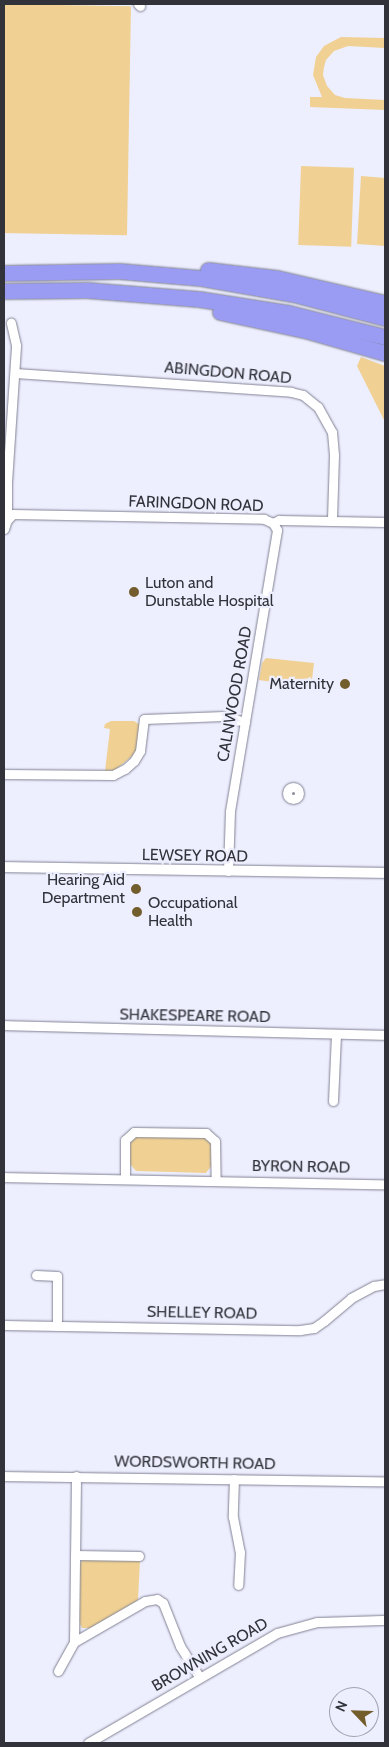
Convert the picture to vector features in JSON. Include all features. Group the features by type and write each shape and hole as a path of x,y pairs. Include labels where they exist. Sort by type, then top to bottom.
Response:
{"highway":[{"path":"4,273 176,268 230,272 316,286 385,303"},
{"path":"119,271 201,278 293,294 385,318"},
{"path":"4,291 95,291 199,299 289,313 385,337"},
{"path":"95,291 217,311 299,329 385,353"}],"street":[{"path":"4,529 7,520 7,482 16,345 11,324"},
{"name":"ABINGDON ROAD","path":"15,373 292,392 303,395 318,407 332,432 334,455 332,520"},
{"name":"FARINGDON ROAD","path":"7,520 13,514 264,519 274,523 279,520 385,522"},
{"name":"CALNWOOD ROAD","path":"228,871 230,811 258,654 277,530 274,523"},
{"path":"4,774 113,775 125,769 134,761 140,751 144,719 224,716 245,722"},
{"name":"LEWSEY ROAD","path":"4,867 385,873"},
{"name":"SHAKESPEARE ROAD","path":"4,1026 385,1035"},
{"path":"333,1101 336,1035"},
{"path":"125,1178 125,1140 134,1132 162,1132 206,1133 215,1141 216,1180"},
{"name":"BYRON ROAD","path":"4,1177 385,1184"},
{"path":"36,1275 57,1276 57,1326"},
{"name":"SHELLEY ROAD","path":"4,1325 300,1330 319,1324 351,1298 374,1286 385,1284"},
{"name":"WORDSWORTH ROAD","path":"4,1476 385,1481"},
{"path":"58,1671 74,1642 76,1476"},
{"path":"234,1479 233,1517 240,1552 238,1585"},
{"path":"75,1555 139,1556"},
{"path":"74,1642 145,1601 157,1599 163,1603 180,1646 199,1677"},
{"name":"BROWNING ROAD","path":"88,1743 277,1633 317,1622 385,1620"}],"shaded area":[{"path":"4,4 131,6 127,235 4,233"},
{"path":"341,37 385,38 385,48 348,46 334,51 326,60 324,67 323,75 327,86 335,95 345,98 385,100 385,110 310,107 310,97 322,97 313,75 316,57 324,46"},
{"path":"301,166 354,168 351,247 298,245"},
{"path":"361,176 385,178 385,246 357,244"},
{"path":"361,357 385,366 385,422 357,366"},
{"path":"266,658 314,663 311,688 259,680 262,663"},
{"path":"111,721 134,721 140,725 136,753 115,770 105,771 110,729 104,728 105,724"},
{"path":"136,1136 204,1136 211,1143 212,1165 206,1173 136,1171 130,1164 130,1144"},
{"path":"84,1558 140,1560 138,1600 91,1628 82,1628 78,1620 78,1567"}],"place":[{"name":"Luton and Dunstable Hospital","path":"134,592"},
{"name":"Maternity","path":"345,684"},
{"name":"Hearing Aid Department","path":"136,889"},
{"name":"Occupational Health","path":"137,912"}]}
